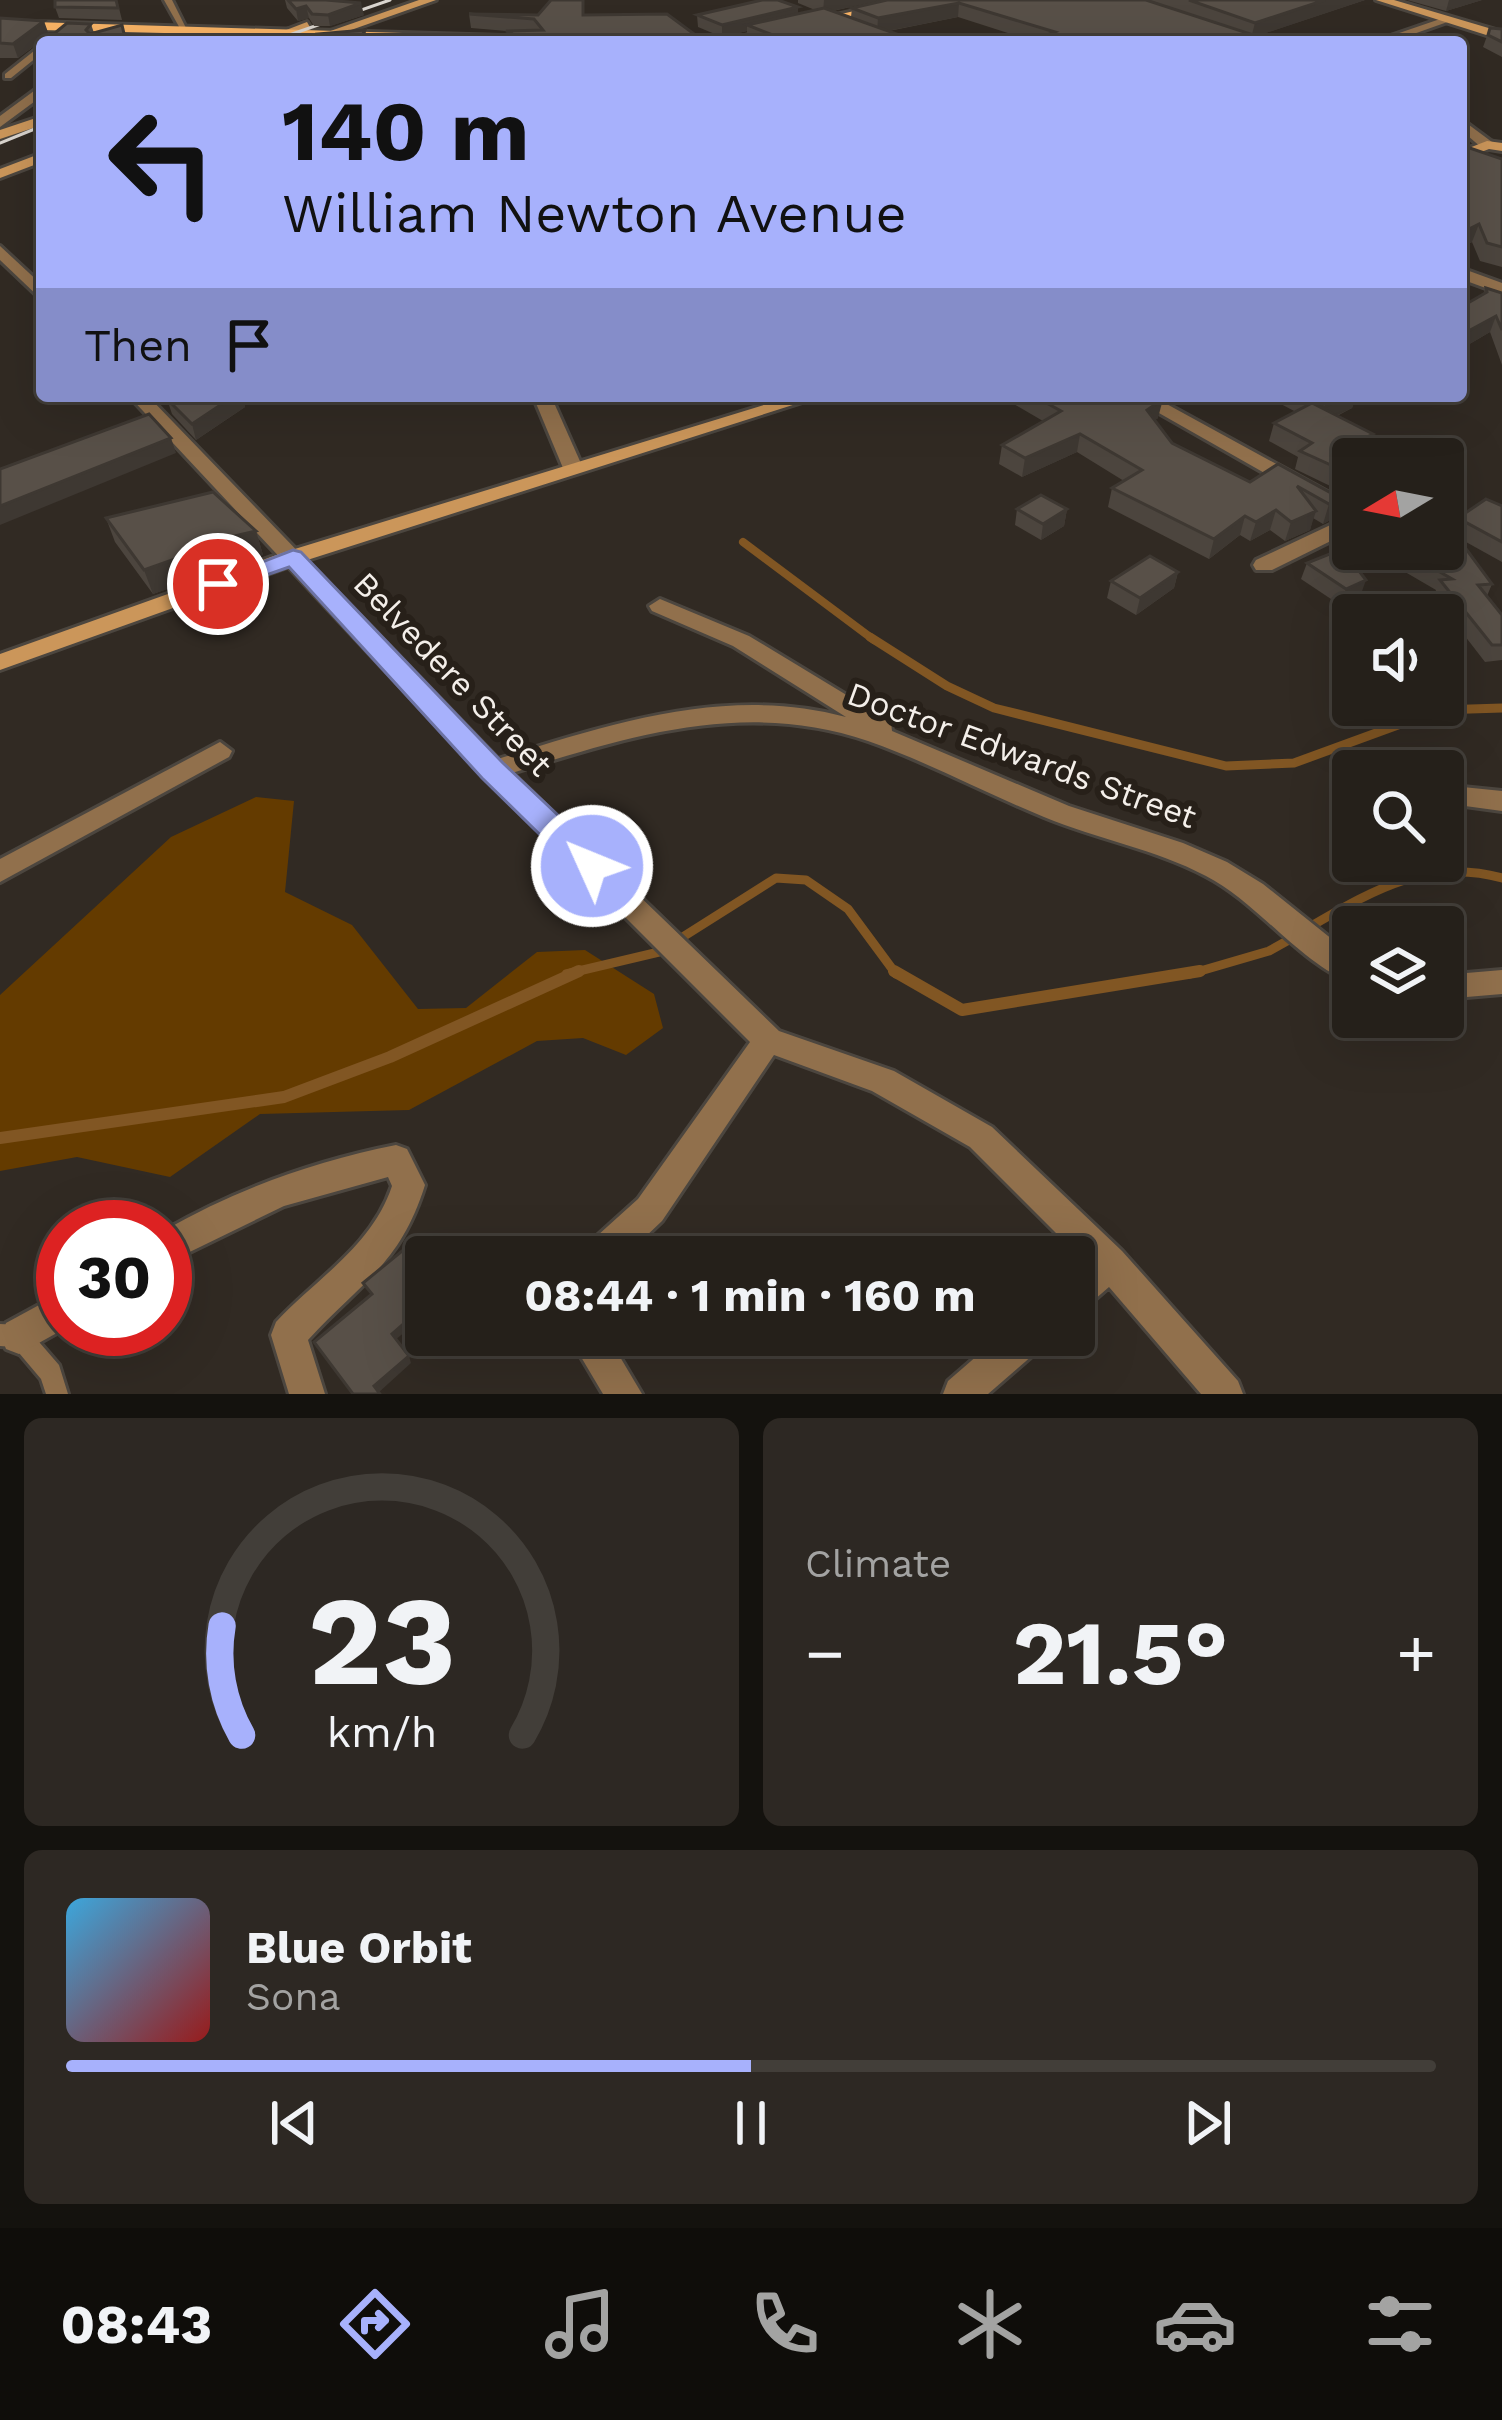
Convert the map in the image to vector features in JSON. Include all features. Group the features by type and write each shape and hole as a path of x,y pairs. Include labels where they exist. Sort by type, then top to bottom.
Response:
{"main road":[{"path":"756,36 922,0"},
{"path":"0,25 308,36"},
{"path":"226,32 233,36"}],"street":[{"path":"278,36 383,0"},
{"path":"338,36 430,0"},
{"path":"1382,0 1502,36"},
{"path":"790,9 855,34"},
{"path":"1398,36 1447,20"},
{"path":"108,36 118,28"},
{"path":"0,123 36,94"},
{"path":"0,136 36,122"},
{"path":"1467,127 1494,147"},
{"path":"0,174 36,159"},
{"path":"0,251 36,289"},
{"path":"1467,280 1502,289"},
{"name":"Belvedere Street","path":"144,402 493,770 768,1040"},
{"path":"545,402 573,468"},
{"path":"0,662 293,557 792,402"},
{"path":"1149,402 1350,513 1352,523 1264,566"},
{"path":"660,606 776,660 904,743"},
{"name":"Doctor Edwards Street","path":"493,770 656,724 759,712 815,718 904,743 1012,794 1198,859 1285,917 1332,956"},
{"path":"0,872 220,751"},
{"path":"1464,794 1502,801"},
{"path":"1464,985 1502,982"},
{"path":"622,1236 650,1210 768,1040 883,1081 981,1137 1110,1263 1225,1394"},
{"path":"192,1235 278,1193 352,1168 396,1160 409,1185 399,1226 372,1259 322,1295 289,1335 307,1394"},
{"path":"1095,1276 1110,1263"},
{"path":"600,1356 624,1394"},
{"path":"961,1394 1004,1356"}],"lane":[{"path":"183,0 169,1 185,30"},
{"path":"59,36 70,27"},
{"path":"8,76 36,54"},
{"path":"10,1336 50,1373 57,1394"}],"shaded area":[{"path":"256,797 294,801 285,892 352,925 418,1009 466,1008 537,952 585,950 654,994 663,1028 626,1055 583,1038 537,1041 409,1110 260,1114 170,1177 77,1157 0,1171 0,995 171,837"}],"building":[{"path":"55,0 116,0 118,8 55,7"},
{"path":"288,0 361,3 328,15 312,14 306,6 296,9"},
{"path":"551,0 583,0 583,15 667,14 697,36 516,36 506,31 543,30 534,19 469,14 538,15"},
{"path":"762,0 798,7 722,25 697,15"},
{"path":"887,0 1146,0 1257,36 1045,36 1055,32 959,3 878,18 852,8"},
{"path":"1189,0 1325,0 1255,23"},
{"path":"824,8 902,36 775,36 747,25"},
{"path":"0,18 44,21 13,44 0,43"},
{"path":"67,23 91,24 86,30 90,34 122,25 125,36 41,36"},
{"path":"1490,28 1502,29 1502,42 1488,35"},
{"path":"365,30 362,36 318,34"},
{"path":"1467,147 1502,159 1502,247 1487,243 1479,224 1467,230"},
{"path":"1486,288 1502,293 1502,330 1496,316 1467,332 1467,304 1487,292"},
{"path":"170,402 225,402 192,424"},
{"path":"1045,402 1159,402 1147,410 1172,443 1250,482 1278,464 1332,494 1332,502 1297,486 1316,511 1291,522 1276,510 1256,522 1245,516 1214,539 1112,488 1142,470 1080,434 1025,458 1002,445 1061,411"},
{"path":"1312,403 1373,434 1332,438 1332,465 1300,451 1312,443 1274,423"},
{"path":"149,414 171,438 0,506 0,469"},
{"path":"213,492 256,531 188,547 192,553 144,570 106,518"},
{"path":"1041,495 1067,509 1043,524 1017,509"},
{"path":"1486,499 1502,506 1502,542 1464,521 1464,514"},
{"path":"1464,546 1492,584 1478,585 1502,615 1502,645 1492,645 1464,610 1464,594 1451,594 1440,580 1452,579 1436,570 1464,570"},
{"path":"1332,553 1332,570 1358,570 1366,580 1346,589 1307,563"},
{"path":"1150,556 1178,572 1140,598 1111,581"},
{"path":"405,1249 405,1323 392,1334 409,1356 374,1386 380,1394 353,1394 314,1342 372,1294 363,1283"}],"waterway":[{"path":"743,542 874,640"},
{"path":"870,637 947,686 994,708 1226,766 1294,763 1439,710 1502,708"},
{"path":"1308,928 1401,881 1449,872 1502,878"},
{"path":"566,974 659,952 776,878 806,880 848,909 896,974"},
{"path":"1190,974 1269,951 1294,937"},
{"path":"0,1138 284,1097 390,1057 579,971"},
{"path":"894,971 962,1010 1200,971"}],"tram line":[{"path":"286,36 390,0"},
{"path":"0,143 36,128"}],"route":[{"path":"218,584 293,557 493,770 592,866"}]}
